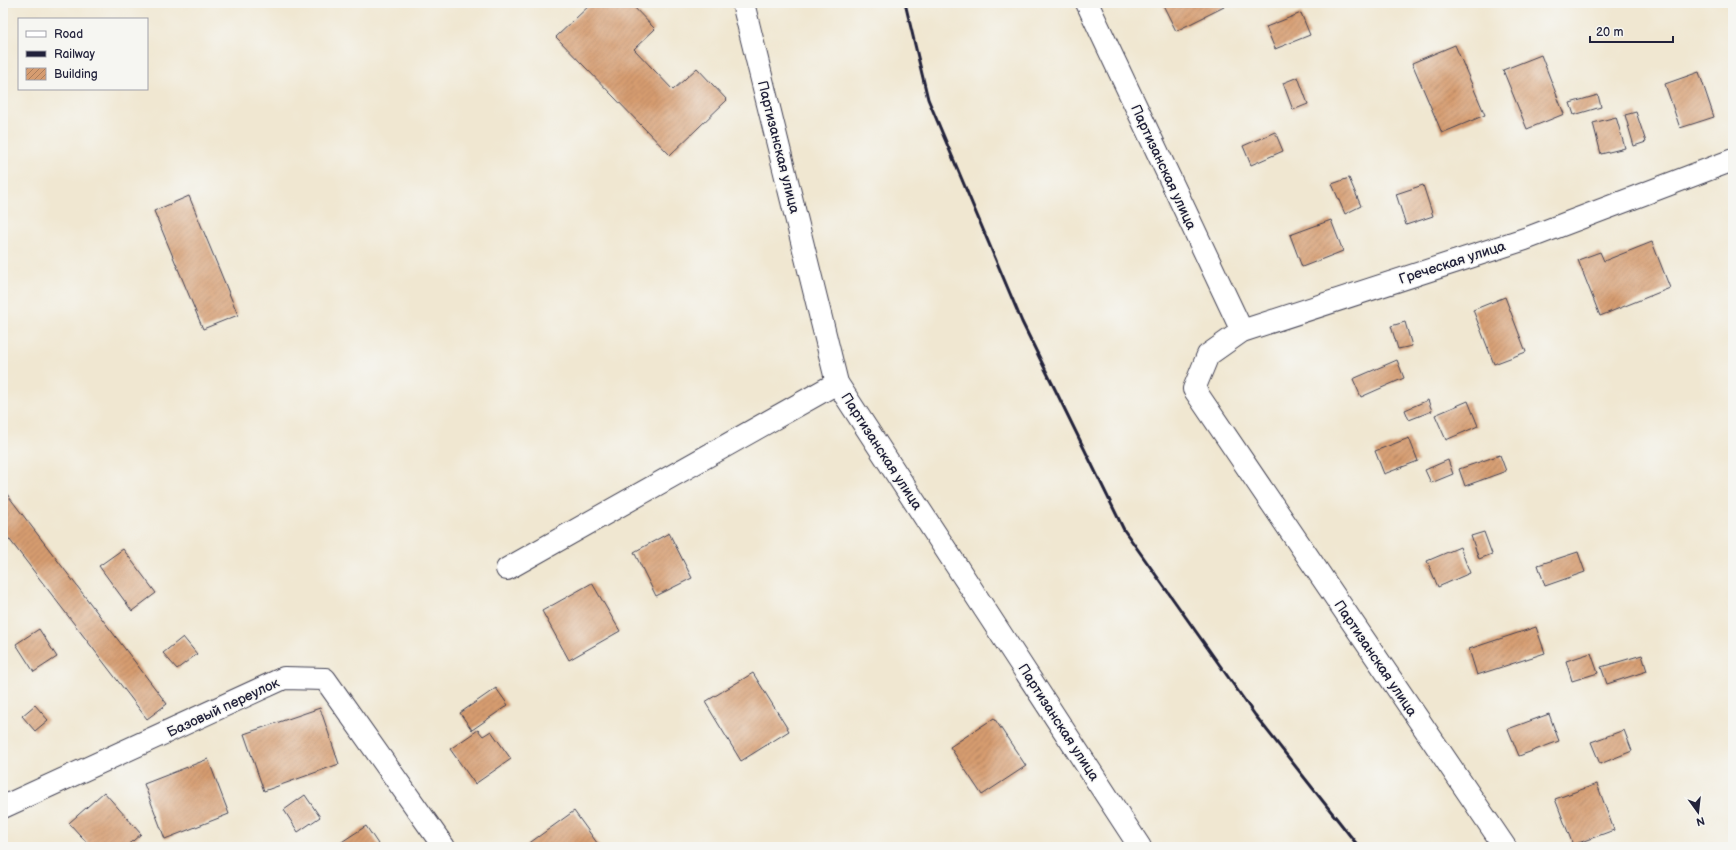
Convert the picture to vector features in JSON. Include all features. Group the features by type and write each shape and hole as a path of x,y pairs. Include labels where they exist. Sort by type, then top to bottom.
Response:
{"street":[{"name":"Партизанская улица","path":"743,3 837,382 1140,847"},
{"name":"Партизанская улица","path":"1087,3 1242,331"},
{"name":"Греческая улица","path":"1194,389 1208,355 1242,331 1526,239 1733,160"},
{"path":"507,569 837,382"},
{"name":"Партизанская улица","path":"1194,389 1505,847"},
{"name":"Базовый переулок","path":"3,807 284,678 325,679 444,847"}],"building":[{"path":"592,3 630,3 655,29 634,49 673,90 697,68 727,100 670,155 556,37"},
{"path":"1162,3 1222,3 1224,7 1176,31"},
{"path":"1301,13 1310,35 1275,49 1266,27"},
{"path":"1455,45 1485,115 1442,133 1412,63"},
{"path":"1541,55 1564,114 1527,129 1503,70"},
{"path":"1699,72 1714,117 1680,128 1665,84"},
{"path":"1298,77 1308,104 1293,110 1283,83"},
{"path":"1598,95 1601,107 1574,115 1570,103"},
{"path":"1636,112 1646,142 1634,146 1625,115"},
{"path":"1616,117 1625,148 1601,154 1593,123"},
{"path":"1275,132 1283,151 1251,165 1243,146"},
{"path":"1349,178 1361,206 1345,214 1332,184"},
{"path":"1423,185 1433,216 1406,225 1396,194"},
{"path":"189,196 238,315 203,329 154,211"},
{"path":"1331,220 1343,251 1302,267 1290,235"},
{"path":"1652,242 1670,288 1600,316 1578,260 1600,252 1604,261"},
{"path":"1505,297 1526,352 1494,364 1473,310"},
{"path":"1405,322 1412,346 1398,349 1391,326"},
{"path":"1397,360 1404,378 1361,397 1353,379"},
{"path":"1428,400 1432,411 1409,420 1405,410"},
{"path":"1468,401 1478,426 1446,440 1435,415"},
{"path":"1409,438 1418,461 1384,474 1375,451"},
{"path":"1500,455 1506,471 1465,486 1459,469"},
{"path":"1448,460 1453,474 1431,483 1425,470"},
{"path":"3,489 167,704 147,719 3,531"},
{"path":"1484,532 1492,554 1479,559 1471,536"},
{"path":"669,533 692,578 656,596 634,552"},
{"path":"1460,547 1470,573 1438,587 1427,561"},
{"path":"123,549 156,593 132,611 99,566"},
{"path":"1578,552 1585,572 1545,586 1538,565"},
{"path":"592,583 620,631 569,660 542,611"},
{"path":"1536,627 1545,653 1477,675 1469,649"},
{"path":"39,629 57,657 34,672 16,644"},
{"path":"183,637 197,654 177,669 163,653"},
{"path":"1591,653 1598,673 1572,681 1566,661"},
{"path":"1642,655 1647,671 1607,684 1601,667"},
{"path":"753,673 789,731 741,761 705,702"},
{"path":"496,688 508,705 472,730 460,713"},
{"path":"35,705 48,720 35,731 22,716"},
{"path":"320,708 339,764 264,791 244,734"},
{"path":"1549,714 1559,741 1519,756 1508,729"},
{"path":"994,718 1026,766 982,795 950,747"},
{"path":"478,730 483,736 491,731 511,759 475,784 450,749"},
{"path":"1624,730 1632,751 1600,764 1591,742"},
{"path":"208,759 229,814 165,839 144,784"},
{"path":"1597,784 1614,830 1573,845 1555,799"},
{"path":"104,792 141,834 126,847 91,847 69,823"},
{"path":"305,795 320,817 298,832 284,810"},
{"path":"574,811 600,847 524,847"},
{"path":"366,826 380,847 334,847"}],"railway":[{"path":"905,3 928,99 1022,322 1124,530 1255,715 1359,847"}]}
